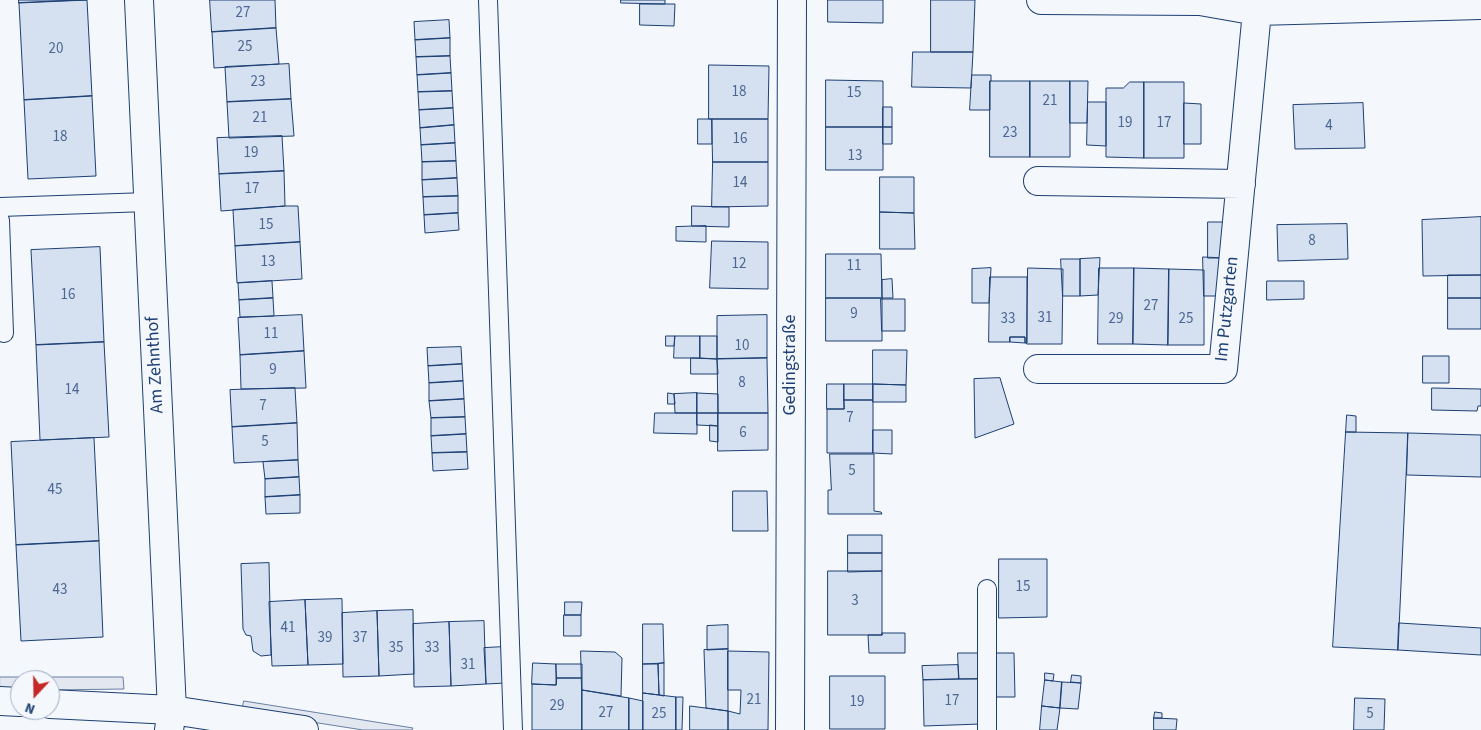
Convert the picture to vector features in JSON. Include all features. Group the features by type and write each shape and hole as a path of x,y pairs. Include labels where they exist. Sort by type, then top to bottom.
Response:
{"street":[{"name":"Am Zehnthof","path":"139,0 171,720"},
{"name":"Gedingstraße","path":"790,730 792,0"},
{"path":"1041,0 1200,1 1256,11 1481,5"},
{"name":"Im Putzgarten","path":"1038,369 1224,369 1256,11"},
{"path":"1038,181 1241,184"},
{"path":"60,705 171,720 304,730"}],"lane":[{"path":"488,0 513,730"},
{"path":"0,207 148,202"},
{"path":"0,220 4,333"},
{"path":"987,589 987,730"}],"shaded area":[{"path":"0,677 10,677 10,690 0,690"},
{"path":"60,677 123,677 124,689 60,690"},
{"path":"244,701 413,728 412,730 363,730 242,711"}],"building":[{"path":"19,0 87,0 19,3"},
{"path":"87,0 92,96 24,100 19,3"},
{"path":"210,0 275,0 276,28 212,32"},
{"path":"621,0 665,0 665,4 621,3"},
{"path":"828,0 883,0 883,23 828,22"},
{"path":"931,0 975,0 973,52 931,52"},
{"path":"640,4 675,4 674,26 640,25"},
{"path":"449,20 450,38 415,40 414,22"},
{"path":"276,28 279,64 214,68 212,32"},
{"path":"450,38 450,56 416,57 415,40"},
{"path":"913,52 973,52 971,88 912,87"},
{"path":"450,56 451,73 417,75 416,57"},
{"path":"289,64 291,99 227,102 225,67"},
{"path":"709,65 769,66 768,119 709,119"},
{"path":"451,73 452,91 418,92 417,75"},
{"path":"972,75 991,75 990,110 970,110"},
{"path":"826,80 883,81 883,127 826,127"},
{"path":"990,81 1030,81 1030,157 990,157"},
{"path":"1030,81 1070,81 1070,157 1030,157"},
{"path":"1070,81 1088,81 1087,123 1070,123"},
{"path":"1130,82 1144,82 1144,158 1106,157 1106,88 1123,88"},
{"path":"1144,82 1184,82 1184,158 1144,158"},
{"path":"452,91 453,108 419,110 418,92"},
{"path":"92,96 96,176 28,179 24,100"},
{"path":"291,99 294,136 229,138 227,102"},
{"path":"1088,102 1106,102 1106,146 1087,145"},
{"path":"1184,103 1201,104 1201,144 1184,144"},
{"path":"1363,103 1365,148 1295,149 1293,105"},
{"path":"883,107 892,107 892,127 883,127"},
{"path":"453,108 454,125 420,128 419,110"},
{"path":"698,119 712,119 712,144 698,144"},
{"path":"712,119 768,119 768,162 713,162"},
{"path":"454,125 455,143 421,145 420,128"},
{"path":"826,127 883,127 883,170 826,170"},
{"path":"883,127 892,127 892,144 883,144"},
{"path":"282,136 284,171 219,174 217,138"},
{"path":"455,143 456,161 422,162 421,145"},
{"path":"456,161 457,178 422,180 422,162"},
{"path":"713,162 768,162 768,206 712,207"},
{"path":"284,171 285,206 221,211 219,174"},
{"path":"880,177 914,177 914,213 880,212"},
{"path":"457,178 458,196 423,197 422,180"},
{"path":"458,196 458,213 424,215 423,197"},
{"path":"298,206 300,242 235,246 233,210"},
{"path":"692,206 729,207 729,227 692,226"},
{"path":"880,212 914,213 915,249 880,249"},
{"path":"458,213 459,230 425,233 424,215"},
{"path":"1481,217 1481,275 1423,276 1422,220"},
{"path":"1208,222 1226,222 1226,258 1208,258"},
{"path":"1347,224 1348,259 1278,261 1277,225"},
{"path":"706,226 706,242 676,241 676,227"},
{"path":"712,241 768,242 768,289 710,288"},
{"path":"300,242 302,279 237,283 235,246"},
{"path":"100,247 104,342 36,345 31,250"},
{"path":"826,254 881,254 882,298 826,298"},
{"path":"1203,257 1226,258 1222,296 1204,296"},
{"path":"1100,258 1098,295 1080,296 1080,259"},
{"path":"1061,259 1080,259 1080,296 1063,296"},
{"path":"991,268 989,303 972,303 972,269"},
{"path":"1028,268 1063,269 1062,344 1027,344"},
{"path":"1099,268 1134,268 1133,344 1098,344"},
{"path":"1134,268 1169,269 1168,345 1133,344"},
{"path":"1169,269 1204,270 1204,345 1168,345"},
{"path":"1448,275 1481,275 1481,298 1448,298"},
{"path":"990,277 1027,277 1027,343 1025,343 1025,337 1010,337 1010,342 989,342"},
{"path":"892,279 893,298 882,298 882,280"},
{"path":"272,281 273,298 239,300 238,283"},
{"path":"1267,281 1304,281 1304,299 1267,300"},
{"path":"273,298 274,316 240,317 239,300"},
{"path":"826,298 882,298 882,341 826,341"},
{"path":"1448,298 1481,298 1481,329 1448,329"},
{"path":"881,299 905,299 905,331 882,331"},
{"path":"302,315 304,351 240,355 238,318"},
{"path":"767,315 767,358 717,359 717,316"},
{"path":"666,336 675,336 674,346 666,346"},
{"path":"675,336 700,336 700,358 674,358"},
{"path":"700,336 717,336 717,359 700,358"},
{"path":"1010,337 1025,337 1025,343 1010,342"},
{"path":"104,342 109,437 40,440 36,345"},
{"path":"461,347 462,364 428,366 427,348"},
{"path":"873,350 907,350 906,385 873,384"},
{"path":"304,351 306,388 241,389 240,355"},
{"path":"1423,356 1449,356 1449,383 1423,383"},
{"path":"691,358 717,359 718,374 691,374"},
{"path":"767,358 768,413 718,413 717,359"},
{"path":"462,364 463,381 429,383 428,366"},
{"path":"1000,378 1014,424 975,438 974,379"},
{"path":"463,381 464,399 429,401 429,383"},
{"path":"827,384 844,384 844,409 827,409"},
{"path":"844,384 873,384 873,400 844,400"},
{"path":"873,384 906,385 906,402 873,402"},
{"path":"295,388 297,423 232,427 230,390"},
{"path":"1432,388 1481,389 1481,406 1478,406 1477,411 1432,410"},
{"path":"668,393 674,394 675,404 668,404"},
{"path":"697,393 718,394 718,413 697,413"},
{"path":"697,393 697,413 675,413 674,394"},
{"path":"464,399 465,417 431,418 429,401"},
{"path":"844,400 873,400 873,453 827,453 827,409 844,409"},
{"path":"655,413 697,413 697,434 654,433"},
{"path":"697,413 718,413 718,426 697,425"},
{"path":"718,413 768,413 768,450 718,451"},
{"path":"1347,415 1356,416 1356,432 1346,432"},
{"path":"465,417 466,434 431,436 431,418"},
{"path":"297,423 298,460 234,463 232,427"},
{"path":"710,425 718,426 718,442 710,441"},
{"path":"873,430 892,430 892,454 873,453"},
{"path":"1346,432 1408,433 1398,650 1333,647"},
{"path":"1408,433 1481,435 1481,477 1407,475"},
{"path":"466,434 467,452 432,453 431,436"},
{"path":"94,438 99,541 16,545 11,442"},
{"path":"467,452 468,469 433,471 432,453"},
{"path":"830,454 874,454 874,511 881,512 882,514 828,514 828,490 831,490"},
{"path":"298,460 299,477 265,479 263,462"},
{"path":"299,477 300,495 265,497 265,479"},
{"path":"733,491 767,491 768,531 733,531"},
{"path":"300,495 300,513 266,514 265,497"},
{"path":"848,535 882,535 882,553 848,553"},
{"path":"99,541 103,637 21,641 16,545"},
{"path":"848,553 882,553 882,571 848,572"},
{"path":"999,559 1047,559 1047,617 999,618"},
{"path":"269,563 271,655 261,656 253,651 251,636 246,635 243,629 241,564"},
{"path":"828,571 882,571 882,635 828,635"},
{"path":"342,599 343,664 308,665 305,600"},
{"path":"305,600 308,665 272,666 269,602"},
{"path":"565,602 582,602 581,615 565,615"},
{"path":"413,610 414,674 379,676 377,611"},
{"path":"377,611 379,676 343,677 342,613"},
{"path":"564,615 581,615 581,636 564,636"},
{"path":"484,621 486,684 451,686 449,622"},
{"path":"449,622 451,686 414,687 413,624"},
{"path":"1399,623 1481,628 1481,655 1398,650"},
{"path":"643,624 663,624 664,663 643,664"},
{"path":"728,625 728,649 707,650 707,626"},
{"path":"882,633 905,633 905,653 869,653 868,635 882,635"},
{"path":"504,647 506,683 486,684 484,648"},
{"path":"728,649 728,711 706,708 704,650"},
{"path":"581,651 615,652 622,658 621,696 582,690"},
{"path":"728,651 769,652 768,730 728,730 728,711 740,714 741,690 728,690"},
{"path":"958,653 979,653 980,679 959,679"},
{"path":"996,653 1014,653 1015,697 997,697"},
{"path":"533,663 556,664 556,685 532,684"},
{"path":"664,663 664,696 659,695 658,664"},
{"path":"556,664 582,664 582,678 557,678"},
{"path":"643,664 658,664 659,695 643,693"},
{"path":"958,665 959,679 923,680 922,666"},
{"path":"1045,673 1054,674 1053,681 1045,680"},
{"path":"1072,675 1081,676 1081,683 1071,682"},
{"path":"830,676 885,676 885,729 830,729"},
{"path":"557,678 582,678 582,730 532,730 532,684 556,685"},
{"path":"980,679 981,724 924,726 923,680"},
{"path":"1045,680 1062,682 1060,708 1042,706"},
{"path":"1062,682 1081,683 1078,709 1060,708"},
{"path":"582,690 629,698 629,730 582,730"},
{"path":"643,693 676,697 676,730 643,730"},
{"path":"676,697 683,697 682,730 676,730"},
{"path":"629,698 643,701 643,730 629,730"},
{"path":"1355,698 1385,699 1384,730 1354,730"},
{"path":"690,706 728,711 728,730 690,730"},
{"path":"1042,706 1060,708 1057,730 1040,730"},
{"path":"1155,712 1162,713 1162,718 1154,718"},
{"path":"1154,718 1177,719 1176,730 1154,730"}]}
